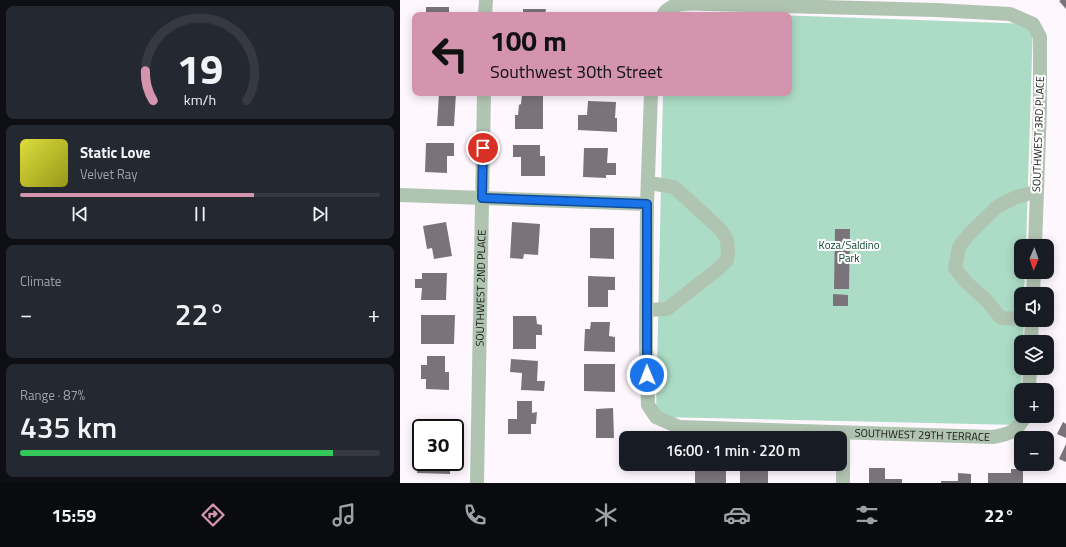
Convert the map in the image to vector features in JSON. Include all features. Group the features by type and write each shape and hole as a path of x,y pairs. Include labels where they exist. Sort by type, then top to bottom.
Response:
{"street":[{"path":"486,0 486,12"},
{"path":"666,12 677,5 690,4 848,4"},
{"name":"SOUTHWEST 3RD PLACE","path":"848,4 1010,14 1033,24 1040,37 1040,108 1034,239"},
{"name":"SOUTHWEST 2ND PLACE","path":"477,483 484,96"},
{"path":"649,183 674,187 721,230 727,240 727,260 667,309 647,310 647,204 649,183 651,96"},
{"path":"1014,319 1001,318 986,300 966,282 955,268 959,247 969,234 998,207 1016,197 1036,192"},
{"path":"400,195 647,204"},
{"name":"SOUTHWEST 29TH TERRACE","path":"647,310 646,345 648,405 656,417 679,427 788,431"},
{"name":"SOUTHWEST 29TH TERRACE","path":"847,433 993,437 1008,434 1020,423"},
{"path":"843,471 843,483"}],"green space":[{"path":"665,11 693,12 665,12"},
{"name":"Koza/Saldino Park","path":"792,15 1033,24 1026,239 1014,239 1014,279 1025,279 1024,287 1014,287 1014,327 1024,327 1023,335 1014,335 1014,375 1022,375 1021,383 1014,383 1014,423 1020,423 1020,425 656,417 663,96 792,96"}],"building":[{"path":"1066,0 1066,9 1059,1"},
{"path":"426,7 449,7 449,12 426,12"},
{"path":"523,9 546,9 546,12 523,12"},
{"path":"439,96 456,96 454,126 437,126"},
{"path":"522,96 543,96 543,129 515,129 515,115 518,115 519,105 521,104"},
{"path":"588,101 616,102 615,118 617,118 617,132 578,130 578,115 587,115"},
{"path":"426,143 454,143 454,156 447,156 447,173 425,172"},
{"path":"513,145 540,145 540,156 545,156 545,176 521,176 521,157 513,157"},
{"path":"584,148 608,148 607,163 616,163 616,175 606,175 606,178 583,177"},
{"path":"446,222 452,256 434,259 432,248 427,249 423,226"},
{"path":"512,222 540,224 538,255 524,254 523,259 510,258"},
{"path":"590,228 614,228 614,259 590,258"},
{"path":"835,229 850,229 849,289 834,289"},
{"path":"422,273 447,273 446,300 421,300 422,288 415,288 415,279 422,279"},
{"path":"588,276 615,277 615,290 608,290 608,307 588,307"},
{"path":"833,294 848,295 848,306 833,306"},
{"path":"421,315 455,315 454,344 421,344"},
{"path":"513,316 536,316 537,324 542,325 542,335 536,335 536,349 513,349"},
{"path":"591,322 610,322 609,336 615,337 615,352 584,351 585,329 590,329"},
{"path":"427,356 445,356 445,372 449,372 449,390 426,389 426,379 421,379 421,365 427,365"},
{"path":"511,359 538,361 537,381 545,381 544,391 521,390 522,373 510,372"},
{"path":"584,364 615,364 615,392 584,391"},
{"path":"517,401 532,401 532,413 537,412 536,424 531,424 531,434 508,434 508,419 517,419"},
{"path":"613,408 614,438 596,438 596,409"},
{"path":"1063,422 1066,424 1066,438 1057,434"},
{"path":"1066,444 1066,462 1059,459"},
{"path":"869,468 885,468 885,479 902,479 902,483 869,483"},
{"path":"1011,469 1014,469 1014,471 1023,471 1023,483 988,483 988,473 1011,473"},
{"path":"417,471 450,471 450,474 417,473"},
{"path":"695,471 726,471 726,483 695,483"},
{"path":"740,471 768,471 768,483 740,483"},
{"path":"958,473 971,474 971,483 941,483 941,481 958,481"}],"route":[{"path":"483,148 482,198 647,204 647,375"}]}
